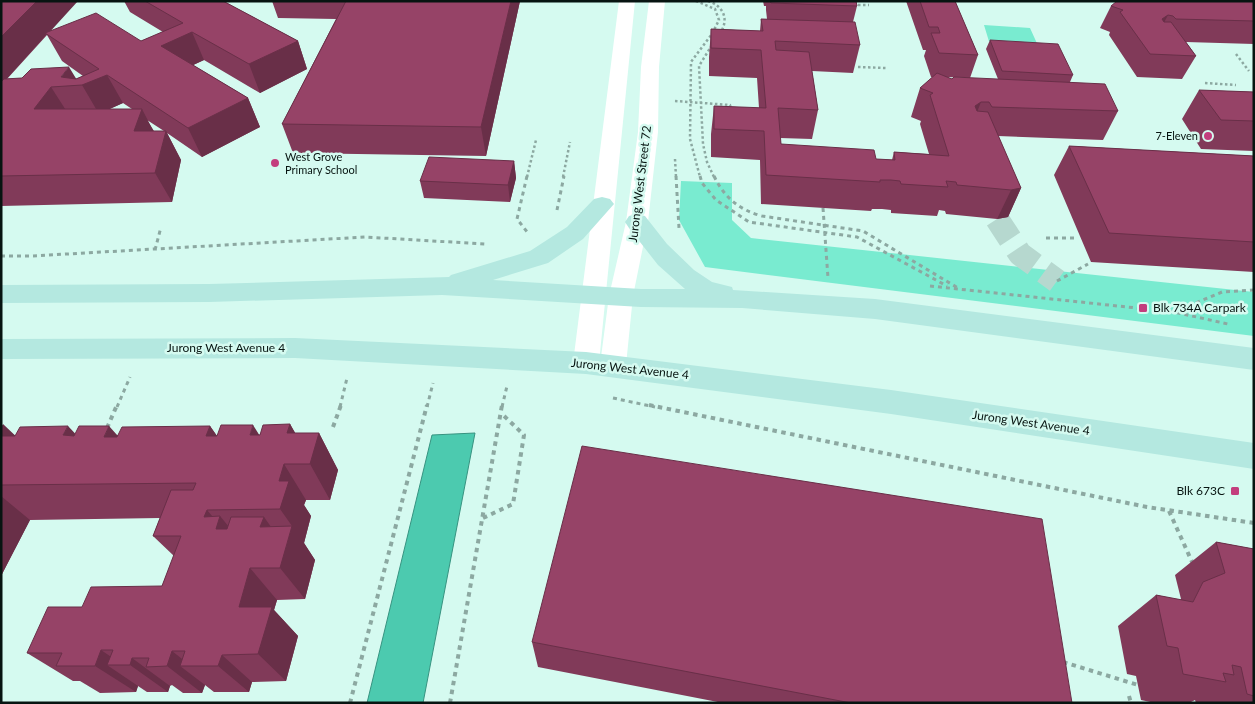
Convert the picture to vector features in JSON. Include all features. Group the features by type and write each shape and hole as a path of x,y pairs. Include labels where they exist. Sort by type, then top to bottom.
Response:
{"main road":[{"path":"442,286 539,257 575,233 602,204"},
{"path":"637,222 651,244 682,273 704,289 742,298"},
{"path":"1,294 209,293 442,286 594,295 742,298 875,309 1254,359"},
{"name":"Jurong West Avenue 4","path":"1,349 295,348 599,364 891,402 1254,456"}],"street":[{"path":"599,364 594,295 602,204 627,1"},
{"name":"Jurong West Street 72","path":"599,364 621,296 637,222 648,132 650,67 657,1"}],"path":[{"path":"696,1 715,9 719,20 712,34 691,62 690,102 690,139 702,183 716,200 749,222 857,237 947,287"},
{"path":"708,1 723,9 726,25 720,33"},
{"path":"845,4 869,5"},
{"path":"715,40 699,66 699,103 704,153 719,187 730,199 754,215 863,231 960,288"},
{"path":"1236,54 1249,71"},
{"path":"858,67 886,68"},
{"path":"1205,83 1236,86"},
{"path":"672,101 730,105 731,114"},
{"path":"521,239 530,235 523,229 517,219 536,140"},
{"path":"556,212 570,142"},
{"path":"675,159 678,226 681,232"},
{"path":"823,208 823,233 828,277"},
{"path":"155,250 161,227"},
{"path":"1,256 155,250 365,237 494,244"},
{"path":"1046,238 1076,238"},
{"path":"1058,281 1088,264"},
{"path":"927,286 1174,312 1236,326"},
{"path":"1174,312 1212,294 1235,289 1254,290"},
{"path":"106,430 131,375"},
{"path":"333,427 341,404 347,377"},
{"path":"350,703 435,377"},
{"path":"450,703 500,412 508,383"},
{"path":"610,398 1169,510 1254,523"},
{"path":"483,518 514,504 524,435 500,412"},
{"path":"1169,510 1196,571"},
{"path":"1058,661 1138,685 1146,680"},
{"path":"1129,696 1131,703"}],"shaded area":[{"path":"984,25 1030,28 1040,50 991,48"},
{"path":"681,181 732,183 732,220 751,238 1254,292 1254,336 705,267 679,220"},
{"path":"475,433 423,703 367,703 432,435"}],"building":[{"path":"1,1 37,1 1,37"},
{"path":"145,1 223,1 298,41 249,64 192,32 161,46 248,98 188,128 107,75 82,85 51,87 34,109 142,109 134,131 166,131 155,173 1,176 1,82 4,79 22,78 31,69 69,67 61,77 76,79 99,69 45,33 96,13 141,41 183,23"},
{"path":"346,1 511,1 481,127 282,124"},
{"path":"770,1 856,1 857,6 771,3"},
{"path":"920,1 955,1 978,55 939,53 931,33 940,33 938,27 929,27"},
{"path":"1117,1 1254,1 1254,21 1176,19 1168,15 1162,19 1164,22 1171,22 1196,56 1150,54 1120,12 1123,10 1111,6"},
{"path":"761,19 855,22 860,45 775,41 776,50 809,52 818,110 778,108 781,144 874,150 876,159 895,160 894,152 949,156 930,95 933,93 920,88 937,73 952,79 954,77 1105,84 1118,111 992,107 989,102 981,102 975,106 977,111 988,112 1021,188 1011,190 957,185 956,182 946,181 948,187 901,184 900,181 891,180 880,180 880,182 766,175 764,131 714,129 714,106 766,108 761,50 711,48 711,29 763,31"},
{"path":"990,40 1058,44 1073,75 1002,71"},
{"path":"1199,90 1254,92 1254,121 1221,120"},
{"path":"1069,146 1254,156 1254,242 1109,233"},
{"path":"429,157 514,161 508,185 420,181"},
{"path":"290,424 287,433 319,433 310,464 284,464 279,481 289,481 280,509 207,510 204,517 220,516 216,529 227,529 231,517 264,517 260,527 292,526 280,568 250,568 239,607 272,607 258,654 222,655 218,666 180,666 185,651 172,651 167,666 146,667 149,658 132,658 130,665 107,665 113,650 101,650 95,666 56,666 62,653 27,653 48,607 82,607 91,587 162,586 181,536 153,536 171,490 193,490 196,483 1,485 1,436 15,436 20,427 68,426 63,435 74,436 79,426 109,426 104,437 117,437 122,427 210,426 206,436 217,436 221,425 253,425 250,435 260,435 263,425"},
{"path":"582,446 1042,519 1072,703 851,703 532,642"},
{"path":"1216,542 1254,549 1254,696 1247,694 1241,667 1232,665 1234,675 1223,673 1226,682 1183,674 1178,648 1167,646 1156,595 1193,602 1203,582 1225,573"}],"tunnel":[{"path":"997,219 1020,254 1057,281"}],"place":[{"name":"7-Eleven","path":"1208,136"},
{"name":"West Grove Primary School","path":"275,163"},
{"name":"Blk 734A Carpark","path":"1143,308"},
{"name":"Blk 673C","path":"1235,491"}]}
